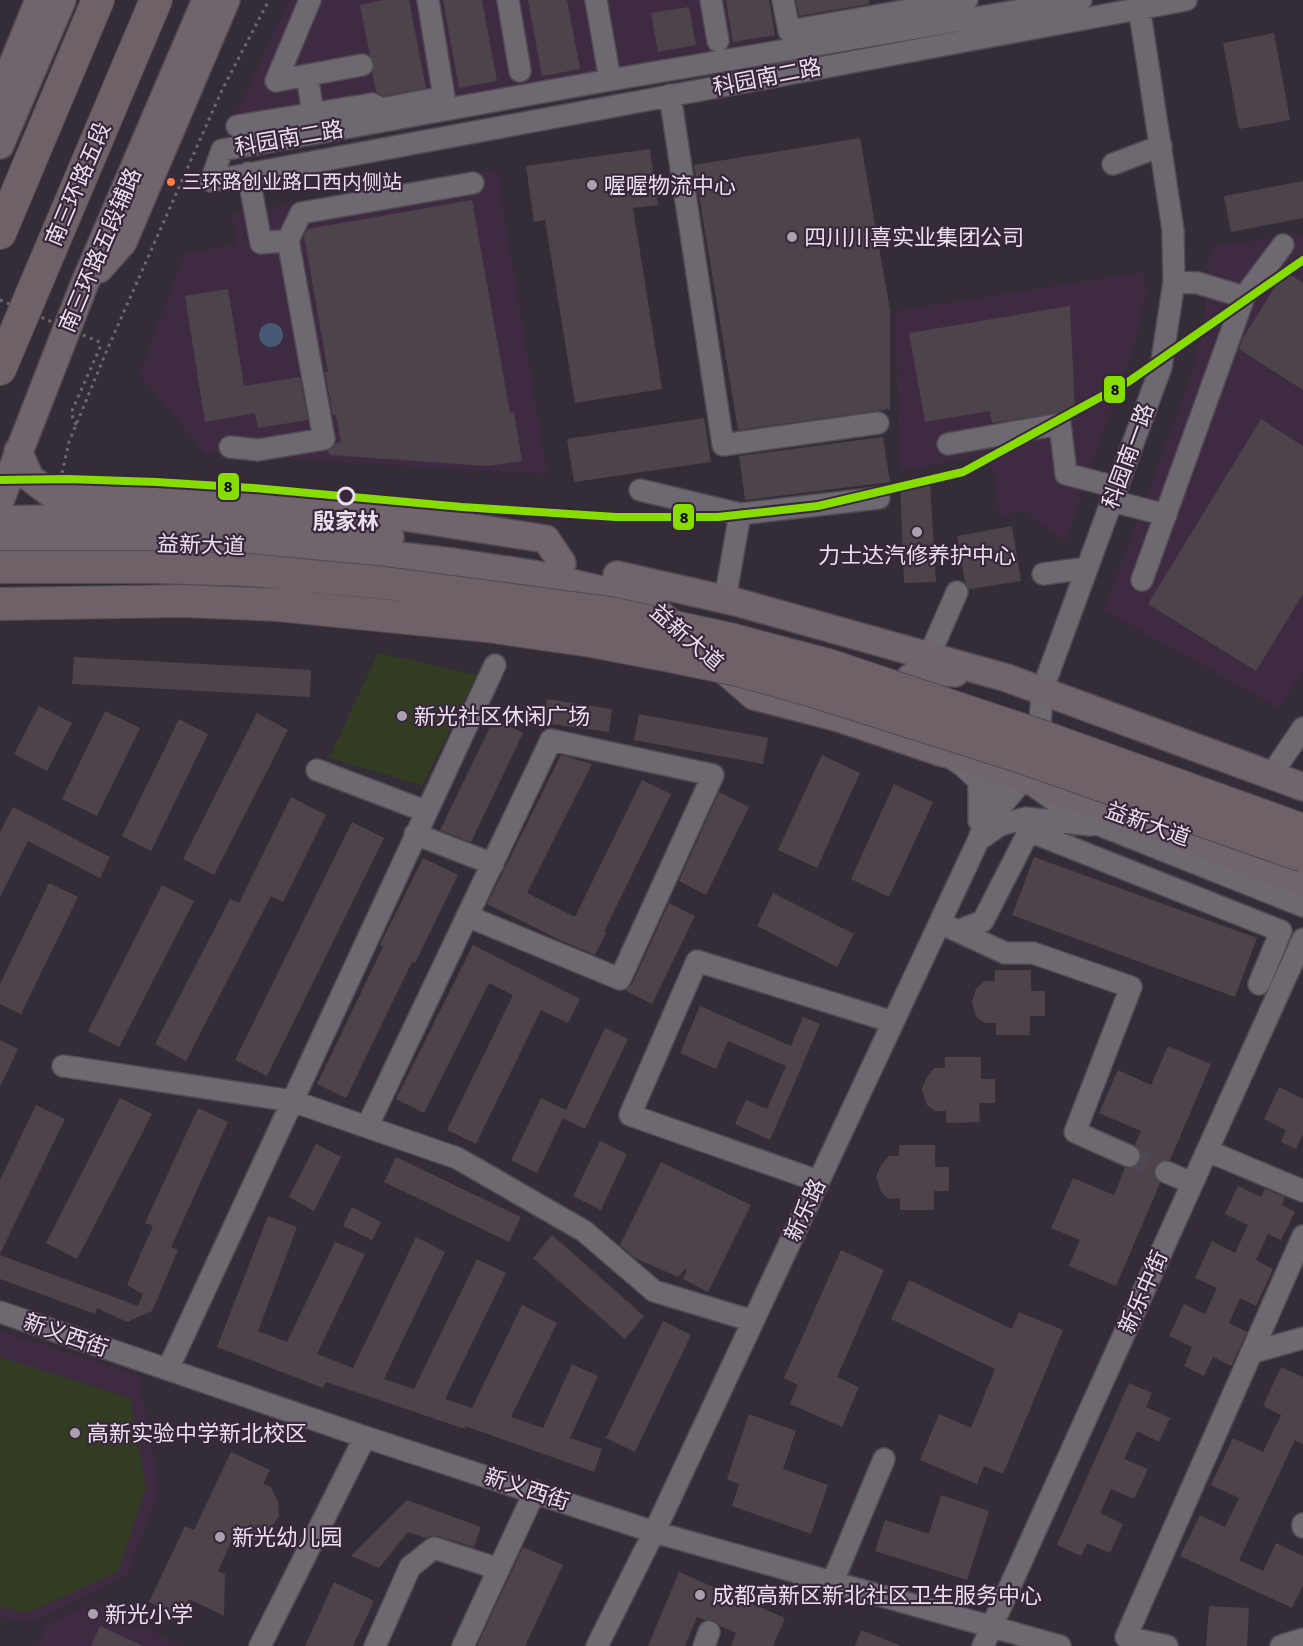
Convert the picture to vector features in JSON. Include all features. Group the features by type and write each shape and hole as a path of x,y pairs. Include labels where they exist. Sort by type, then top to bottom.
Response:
{"highway":[{"path":"0,233 98,0"},
{"name":"南三环路五段","path":"0,369 156,0"},
{"path":"0,567 155,567 249,570 385,583 610,613 730,639 828,665 1041,736 1303,830"},
{"path":"0,604 182,601 278,605 487,626 591,641 670,656 738,670 848,702 1029,760 1303,856"}],"main road":[{"path":"3,87 39,0"},
{"path":"0,146 62,0"},
{"name":"南三环路五段辅路","path":"0,501 84,285 206,0"},
{"path":"84,285 123,242 226,0"},
{"path":"18,451 30,478 50,493 110,500 222,500 391,515 546,539 562,563"},
{"name":"益新大道","path":"0,519 86,518 209,522 424,540 535,566 644,600 754,696 839,718 1005,771 1113,821 1303,882"},
{"name":"益新大道","path":"0,544 35,542 204,544 293,548 535,566 562,563 725,599 1007,678 1303,787"},
{"path":"1005,771 939,739 910,718 903,703 905,685 915,673 925,671 1007,678"}],"street":[{"path":"310,0 276,81 362,65"},
{"path":"237,126 372,104 381,109 444,97 428,0"},
{"path":"508,0 520,71"},
{"path":"596,0 610,80"},
{"path":"711,0 718,41"},
{"path":"783,0 789,31 866,9 956,1"},
{"name":"科园南二路","path":"1081,0 610,80 222,150 211,181 1139,4 1186,0"},
{"name":"科园南一路","path":"1097,771 1059,751 1040,726 1042,691 1161,367 1174,282 1173,230 1139,4"},
{"path":"307,75 313,113"},
{"path":"670,95 723,445 878,423"},
{"path":"1113,164 1161,146"},
{"path":"248,173 261,243 288,240"},
{"path":"230,447 258,450 324,439 288,240 301,213 473,183"},
{"path":"1143,580 1244,297 1283,245"},
{"path":"1174,282 1198,283 1244,297"},
{"path":"948,444 1060,424 1066,474 1166,515"},
{"path":"640,490 741,514 879,498"},
{"path":"725,599 741,514"},
{"path":"1043,574 1087,568"},
{"path":"929,656 957,592"},
{"path":"168,1369 495,665"},
{"path":"1271,775 1303,728"},
{"path":"367,1127 467,916 493,864 551,740 713,775 621,979 467,916"},
{"path":"940,752 963,766 979,781 981,806 978,841"},
{"path":"1005,771 1023,763 1056,764 1097,771 1303,845"},
{"path":"317,770 425,812"},
{"name":"新乐路","path":"597,1646 654,1532 893,1022 949,927 1005,771"},
{"path":"978,841 1000,825 1026,818 1113,821 1303,906"},
{"path":"949,927 983,921 1029,831 1281,931 1259,984"},
{"path":"415,834 493,864"},
{"path":"949,927 1005,954 1033,953 1131,987 1075,1132 1129,1156"},
{"name":"新乐中街","path":"983,1646 1192,1183 1296,972 1303,939"},
{"path":"818,1181 630,1115 697,961 893,1022"},
{"path":"63,1066 292,1101 457,1158 584,1231 654,1291 753,1321"},
{"path":"1208,1151 1303,1191"},
{"path":"1166,1172 1192,1183"},
{"path":"1167,1646 1126,1637 1303,1236"},
{"name":"新义西街","path":"0,1312 365,1437 654,1532 1060,1646"},
{"path":"1251,1353 1303,1338"},
{"path":"260,1646 365,1437"},
{"path":"833,1581 884,1459"},
{"path":"463,1646 535,1491"},
{"path":"375,1646 410,1568 434,1548 499,1569"},
{"path":"1281,1646 1303,1638"}],"path":[{"path":"57,494 69,442 107,350 222,90 269,0"},
{"path":"0,300 102,343 71,413 76,425"}],"shaded area":[{"path":"289,0 769,0 776,37 223,141"},
{"path":"497,170 547,474 205,454 139,374 185,253 236,244 231,214"},
{"path":"1303,233 1303,671 1279,708 1104,610 1191,374 1204,319 1210,247"},
{"path":"1143,272 1146,294 1133,349 1065,542 1024,510 1000,517 990,452 900,472 895,311"},
{"name":"高新实验中学新北校区","path":"0,1331 139,1376 159,1490 127,1575 28,1623 0,1617"},
{"name":"新光小学","path":"93,1602 181,1646 37,1646 46,1625"}],"green space":[{"name":"新光社区休闲广场","path":"378,653 477,675 422,785 329,758"},
{"name":"高新实验中学新北校区","path":"0,1357 130,1398 146,1488 118,1572 27,1613 0,1607"}],"water":[{"path":"271,323 276,324 282,330 282,340 276,346 271,347 266,346 260,340 259,335 260,330 266,324"}],"building":[{"path":"383,0 409,0 426,88 383,96 376,92 372,72 374,62 370,55 360,5"},
{"path":"443,0 482,0 497,81 459,88"},
{"path":"528,0 567,0 580,69 542,76"},
{"path":"726,0 769,0 775,35 733,42"},
{"path":"796,0 869,0 869,4 799,16"},
{"path":"689,7 696,45 658,52 651,13"},
{"path":"1274,33 1290,120 1239,129 1223,43"},
{"name":"四川川喜实业集团公司","path":"860,138 890,310 890,409 738,430 694,165"},
{"path":"650,149 658,205 633,208 662,389 575,403 545,220 534,222 526,166"},
{"path":"1303,181 1303,218 1231,232 1224,196"},
{"path":"472,200 510,413 514,412 522,461 487,466 330,455 328,451 336,443 341,442 325,372 328,372 304,235 308,229"},
{"path":"1285,271 1303,283 1303,390 1239,349 1243,338"},
{"path":"228,289 244,386 300,377 308,420 258,428 255,413 205,422 185,296"},
{"path":"1070,306 1075,410 992,423 990,411 925,422 909,333"},
{"path":"704,418 711,462 574,482 567,439"},
{"path":"1261,419 1303,446 1303,594 1256,671 1148,604"},
{"path":"883,437 890,482 745,500 739,456"},
{"name":"力士达汽修养护中心","path":"930,482 936,582 904,583 900,483"},
{"path":"1012,526 1021,581 969,589 965,582 957,536"},
{"path":"74,657 311,670 310,697 72,684"},
{"path":"547,699 612,709 609,732 544,723"},
{"path":"39,706 72,723 47,771 14,754"},
{"path":"105,711 140,728 97,816 62,799"},
{"path":"257,713 288,730 214,875 183,859"},
{"path":"639,714 768,738 763,764 634,740"},
{"path":"179,719 208,734 151,851 122,836"},
{"path":"494,719 523,733 471,842 440,830"},
{"path":"561,755 592,764 527,893 575,917 642,780 671,794 595,955 487,904"},
{"path":"822,755 860,773 817,868 778,850"},
{"path":"894,784 933,802 889,897 851,879"},
{"path":"719,792 749,807 706,895 679,881"},
{"path":"291,797 326,815 283,902 271,896 186,1061 155,1044 230,899 239,903"},
{"path":"13,807 110,857 100,878 28,841 0,897 0,832"},
{"path":"352,822 384,838 267,1076 235,1060"},
{"path":"1034,857 1257,938 1235,997 1012,915"},
{"path":"423,858 458,875 415,963 412,962 346,1098 317,1084 383,947 380,945"},
{"path":"49,883 78,897 21,1014 0,1004 0,984"},
{"path":"162,885 194,901 119,1047 88,1031"},
{"path":"773,893 854,934 837,967 757,926"},
{"path":"669,903 695,916 652,1004 625,990 632,984"},
{"path":"473,945 580,999 568,1023 541,1010 476,1144 447,1130 513,995 489,983 424,1113 396,1099"},
{"path":"995,970 1031,970 1031,991 1045,991 1045,1016 1030,1016 1030,1035 996,1035 996,1023 985,1023 976,1017 972,1002 976,989 984,981 995,981"},
{"path":"700,1006 791,1046 803,1017 820,1024 770,1140 735,1124 746,1100 767,1109 786,1066 728,1041 716,1069 680,1053"},
{"path":"605,1028 628,1039 585,1129 563,1118 537,1173 511,1160 541,1098 566,1110"},
{"path":"0,1040 18,1049 0,1087"},
{"path":"1168,1046 1211,1064 1170,1160 1159,1162 1155,1167 1154,1174 1160,1183 1116,1286 1069,1266 1080,1240 1051,1228 1073,1178 1114,1195 1125,1168 1136,1167 1140,1162 1142,1154 1135,1145 1141,1131 1099,1113 1118,1070 1151,1085"},
{"path":"945,1057 981,1057 981,1079 995,1079 995,1103 979,1103 980,1122 946,1123 946,1111 935,1111 926,1104 922,1089 934,1068 945,1068"},
{"path":"1279,1087 1303,1099 1303,1134 1296,1149 1281,1142 1286,1130 1264,1119"},
{"path":"120,1098 152,1114 77,1259 46,1243"},
{"path":"36,1105 65,1119 0,1254 0,1180"},
{"path":"198,1108 228,1122 171,1247 178,1250 152,1311 127,1322 97,1308 95,1314 0,1279 0,1255 138,1306 143,1294 127,1285 153,1226 145,1223"},
{"path":"600,1141 627,1154 601,1210 573,1196"},
{"path":"316,1144 341,1157 314,1211 289,1197"},
{"path":"899,1145 935,1145 935,1167 949,1167 949,1191 934,1191 934,1210 900,1210 900,1198 889,1199 881,1192 876,1177 881,1165 889,1156 899,1156"},
{"path":"396,1157 521,1217 509,1242 384,1182"},
{"path":"661,1162 751,1205 708,1292 683,1279 687,1270 685,1269 678,1277 635,1258 620,1245"},
{"path":"1238,1186 1261,1197 1265,1189 1285,1197 1282,1205 1295,1212 1281,1240 1268,1234 1256,1260 1273,1269 1256,1306 1240,1298 1229,1323 1247,1332 1231,1366 1213,1357 1204,1376 1184,1366 1192,1347 1169,1336 1184,1304 1205,1314 1217,1288 1195,1278 1212,1241 1235,1253 1248,1225 1225,1214"},
{"path":"352,1207 381,1222 372,1240 343,1226"},
{"path":"268,1216 297,1227 258,1331 287,1342 335,1242 365,1254 317,1354 353,1368 416,1237 445,1252 384,1379 414,1389 477,1259 506,1273 445,1399 472,1408 522,1305 557,1323 511,1417 543,1428 572,1364 598,1376 570,1438 602,1449 594,1472 465,1426 465,1429 326,1382 323,1388 217,1347"},
{"path":"552,1235 644,1316 625,1339 533,1258"},
{"path":"841,1250 884,1270 837,1377 859,1387 842,1427 790,1404 798,1385 784,1378"},
{"path":"909,1280 1012,1329 1019,1312 1063,1330 1003,1474 984,1466 977,1484 920,1460 939,1414 971,1428 995,1369 891,1319"},
{"path":"663,1321 691,1335 635,1452 606,1438"},
{"path":"1281,1367 1303,1377 1303,1444 1295,1440 1239,1560 1263,1571 1276,1543 1303,1556 1303,1585 1292,1608 1180,1556 1200,1515 1225,1527 1239,1498 1211,1485 1233,1438 1263,1452 1281,1415 1263,1406"},
{"path":"1129,1383 1152,1393 1146,1407 1170,1418 1159,1442 1137,1431 1124,1459 1148,1469 1134,1499 1111,1489 1100,1513 1123,1524 1110,1553 1087,1543 1081,1556 1057,1545"},
{"path":"749,1414 796,1431 783,1469 828,1485 811,1534 732,1506 739,1484 727,1479"},
{"name":"新光幼儿园","path":"231,1452 270,1470 263,1484 271,1487 278,1502 279,1516 270,1529 256,1540 232,1540 218,1571 225,1574 224,1616 189,1599 181,1618 149,1602 185,1526 194,1530"},
{"path":"941,1495 989,1511 967,1580 875,1551 885,1520 929,1534"},
{"path":"407,1500 481,1527 474,1547 438,1536 426,1538 408,1532 379,1568 351,1556"},
{"path":"523,1547 563,1565 525,1646 477,1646"},
{"name":"成都高新区新北社区卫生服务中心","path":"679,1572 785,1618 773,1646 731,1646 736,1633 720,1626 714,1620 697,1617 685,1646 648,1646"},
{"path":"334,1582 374,1601 353,1646 305,1646"},
{"path":"1209,1606 1249,1608 1247,1646 1206,1646"},
{"path":"100,1626 143,1646 91,1646"},
{"path":"861,1630 899,1645 899,1646 855,1646"}],"tunnel":[{"path":"1129,1156 1166,1172"}],"transit line":[{"name":"8","path":"0,480 67,479 156,482 616,517 718,517 818,506 963,472 1128,382 1303,260"}],"place":[{"name":"三环路创业路口西内侧站","path":"171,182"},
{"name":"喔喔物流中心","path":"592,185"},
{"name":"四川川喜实业集团公司","path":"792,237"},
{"name":"殷家林","path":"346,496"},
{"name":"力士达汽修养护中心","path":"917,532"},
{"name":"新光社区休闲广场","path":"402,716"},
{"name":"高新实验中学新北校区","path":"75,1433"},
{"name":"新光幼儿园","path":"220,1537"},
{"name":"成都高新区新北社区卫生服务中心","path":"700,1595"},
{"name":"新光小学","path":"93,1614"}]}
